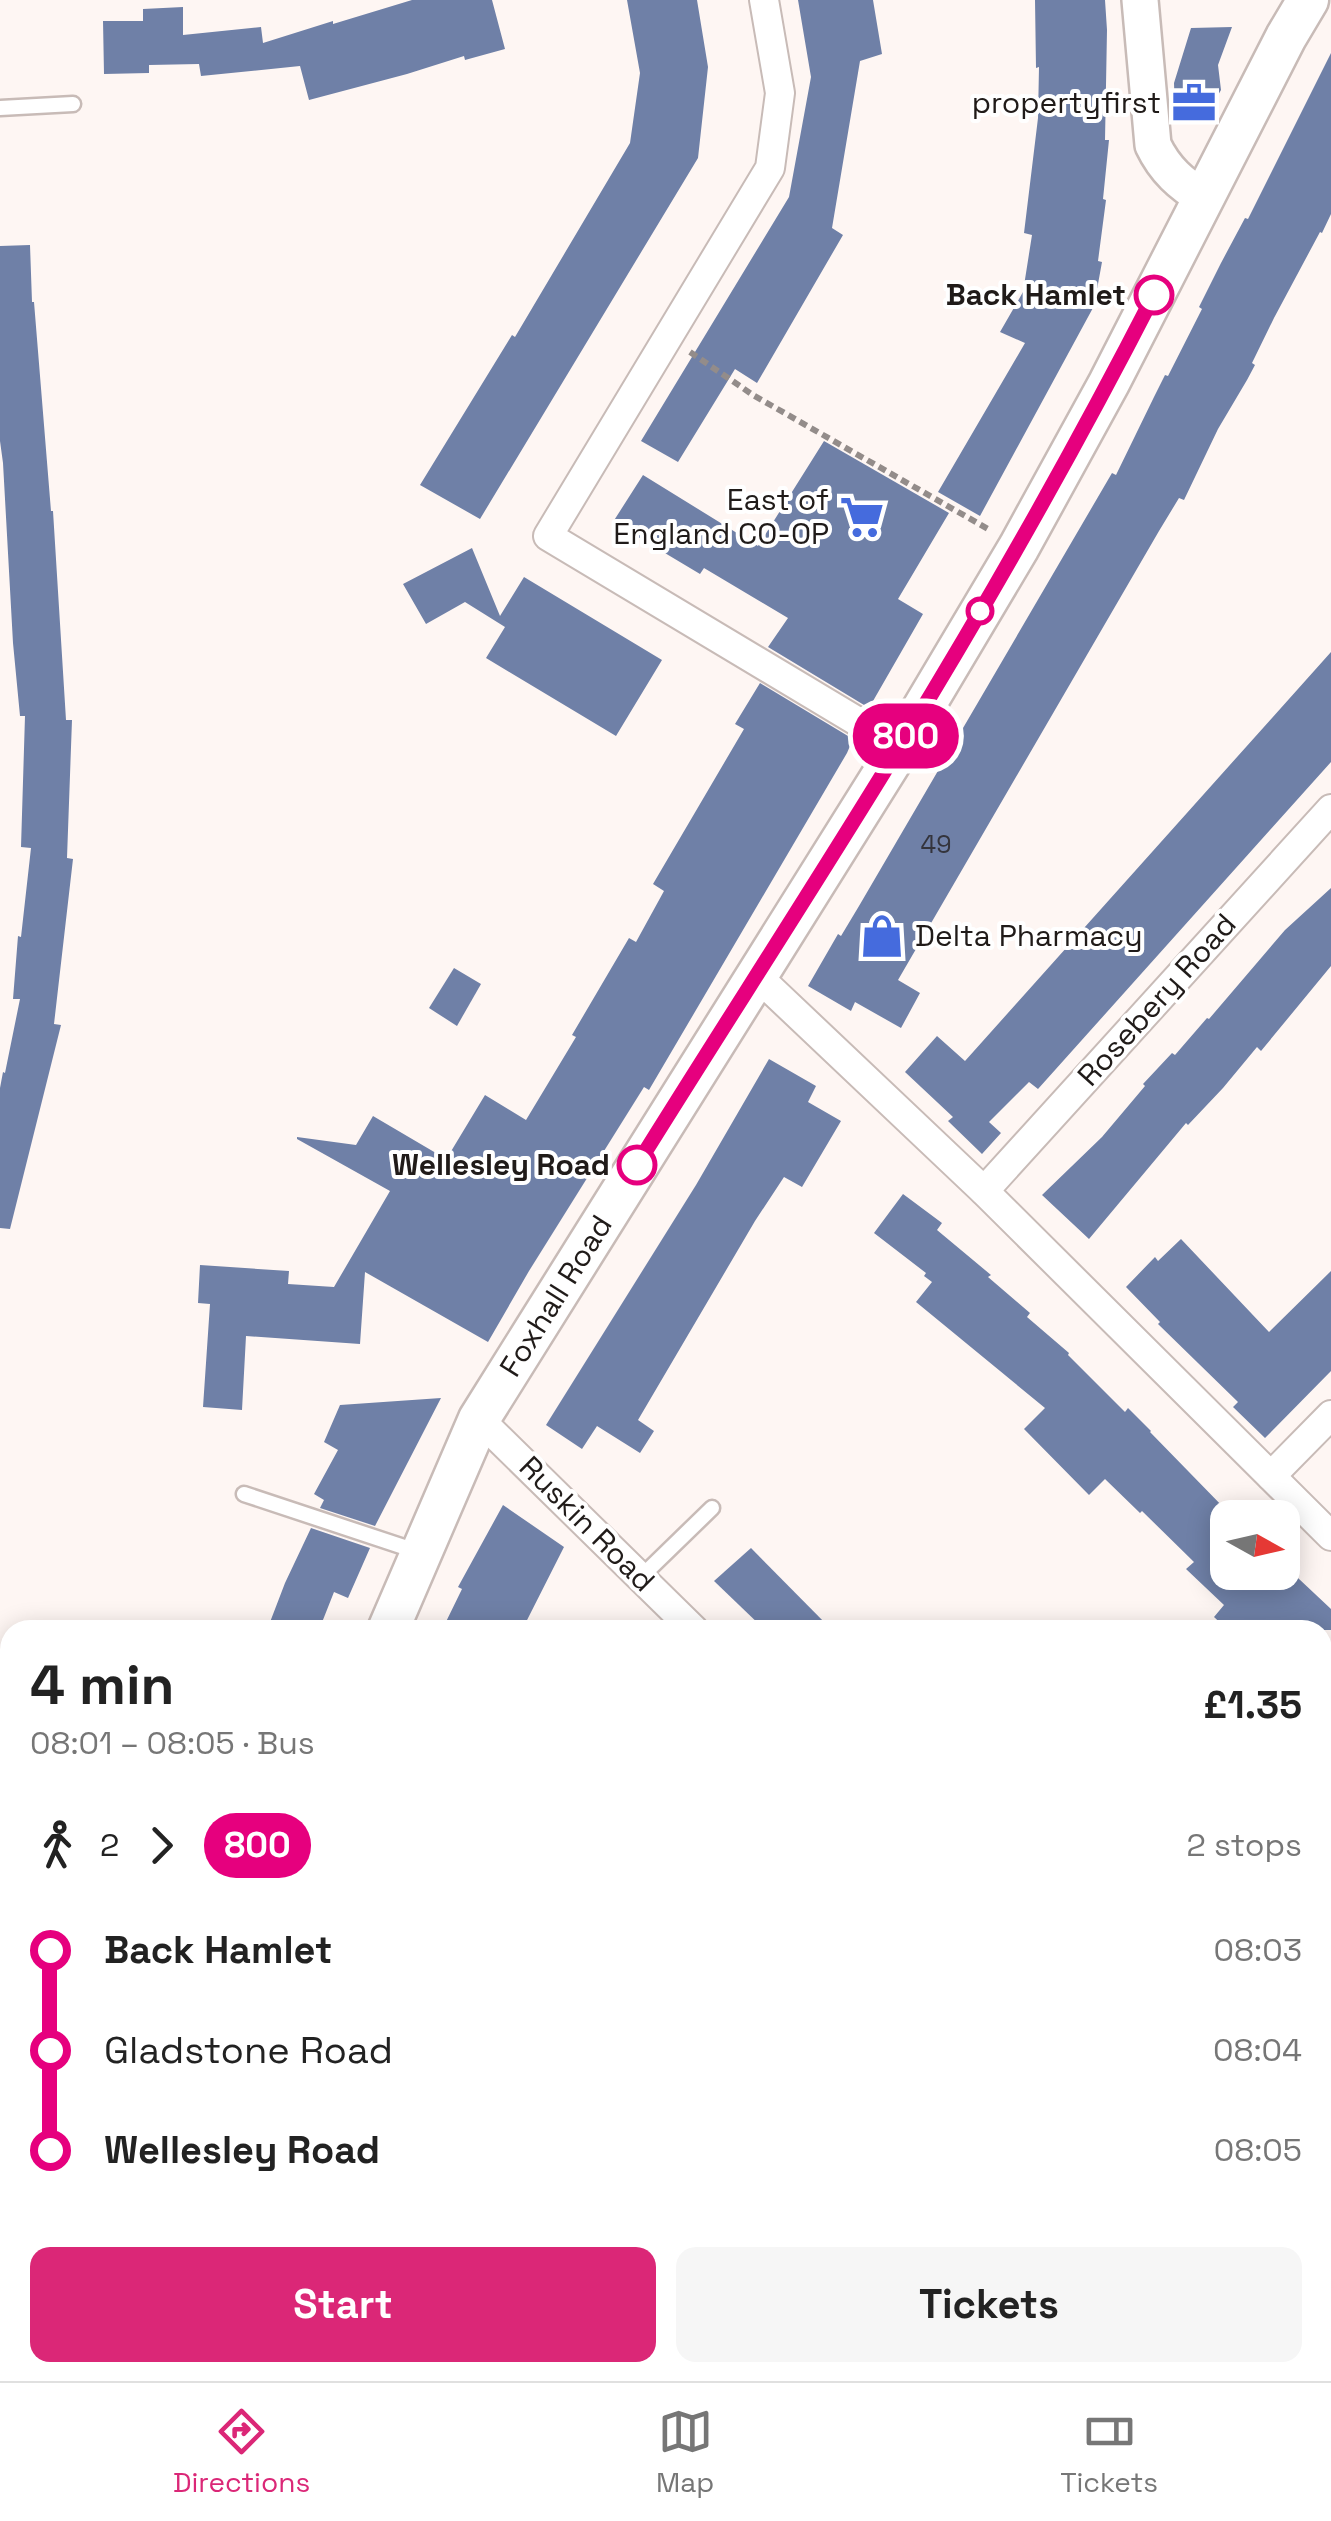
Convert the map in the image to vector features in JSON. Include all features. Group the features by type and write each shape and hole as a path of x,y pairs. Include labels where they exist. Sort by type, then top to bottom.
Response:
{"main road":[{"name":"Foxhall Road","path":"392,1620 480,1419 900,747 1019,547 1308,0"}],"street":[{"path":"764,0 780,93 770,168 548,536 900,747"},
{"path":"1140,0 1153,145 1180,183 1204,198"},
{"name":"Rosebery Road","path":"984,1191 1331,809"},
{"path":"756,975 984,1191 1331,1536"},
{"path":"1271,1476 1331,1415"},
{"name":"Ruskin Road","path":"480,1419 684,1620"}],"lane":[{"path":"0,108 73,104"},
{"path":"244,1494 421,1553"},
{"path":"640,1578 712,1508"}],"path":[{"path":"668,338 753,396 1019,547"}],"building":[{"path":"412,0 492,0 505,49 465,60 464,56 309,100 300,66 201,76 199,64 149,65 149,73 104,74 103,21 143,21 143,9 183,7 183,35 261,27 263,43"},
{"path":"627,0 697,0 708,67 698,158 480,519 420,485 512,335 515,337 630,143 640,73"},
{"path":"798,0 873,0 882,54 860,61 832,228 843,235 757,383 735,369 678,462 641,441 789,197 811,77"},
{"path":"1035,0 1105,0 1105,140 1109,140 1098,261 1102,262 1094,306 980,516 938,492 1025,343 1000,332 1023,292 1032,235 1024,233 1038,118"},
{"path":"1232,27 1218,65 1221,90 1203,121 1175,116 1174,83 1191,28"},
{"path":"1331,53 1331,214 1322,233 1274,318 1252,363 1255,365 1184,500 1179,498 1159,531 898,980 920,993 901,1028 855,1002 851,1011 808,986 859,906 1112,473 1116,475"},
{"path":"30,245 66,720 72,720 67,858 73,859 54,1024 61,1025 10,1229 0,1228 0,1088 20,999 13,999 31,848 21,847 25,716 20,716 13,643 0,441 0,246"},
{"path":"824,441 949,513 898,599 923,614 869,708 768,647 788,618 704,568 700,574 613,522 643,475 758,546"},
{"path":"472,548 500,616 524,577 662,660 616,736 486,658 505,627 465,602 426,624 403,584"},
{"path":"1331,652 1331,762 1038,1089 1029,1082 989,1122 1001,1133 982,1154 948,1121 953,1117 905,1072 937,1036 965,1061"},
{"path":"760,683 853,739 649,1090 644,1087 488,1342 365,1272 360,1344 246,1336 242,1410 203,1407 210,1304 198,1303 200,1265 289,1271 288,1284 334,1287 390,1191 297,1137 356,1145 373,1116 441,1156 445,1150 450,1153 485,1095 526,1120 629,938 636,942 664,891 653,884 744,729 735,724"},
{"path":"1331,888 1331,966 1261,1051 1257,1047 1223,1088 1186,1123 1089,1239 1042,1195 1102,1137 1143,1084 1209,1019 1285,930"},
{"path":"454,968 481,984 457,1026 429,1008"},
{"path":"769,1059 816,1086 808,1102 841,1121 802,1187 784,1177 755,1221 638,1420 654,1431 640,1453 597,1426 582,1449 546,1425 696,1185"},
{"path":"903,1194 942,1223 937,1230 991,1275 988,1277 1030,1313 1027,1317 1069,1353 1125,1412 1128,1408 1216,1500 1210,1500 1210,1590 1300,1590 1300,1580 1331,1609 1331,1620 1217,1620 1214,1617 1224,1605 1186,1569 1194,1562 1105,1479 1089,1495 1024,1429 1045,1408 916,1302 932,1282 924,1276 926,1273 874,1233"},
{"path":"1181,1239 1269,1332 1331,1271 1331,1371 1265,1438 1233,1407 1238,1402 1126,1287 1155,1257 1158,1261"},
{"path":"441,1398 375,1526 320,1508 324,1500 314,1494 338,1450 324,1442 340,1405"},
{"path":"503,1505 564,1547 527,1620 447,1620 462,1589 458,1587"},
{"path":"311,1528 370,1548 348,1598 334,1592 323,1620 271,1620"},
{"path":"751,1548 822,1620 755,1620 714,1581"}],"bus line":[{"name":"800","path":"637,1165 900,747 1019,547 1154,295"}],"place":[{"name":"propertyfirst","path":"1194,103"},
{"name":"Back Hamlet","path":"1154,295"},
{"name":"East of England CO-OP","path":"862,517"},
{"name":"Delta Pharmacy","path":"882,936"},
{"name":"Wellesley Road","path":"637,1165"}]}
